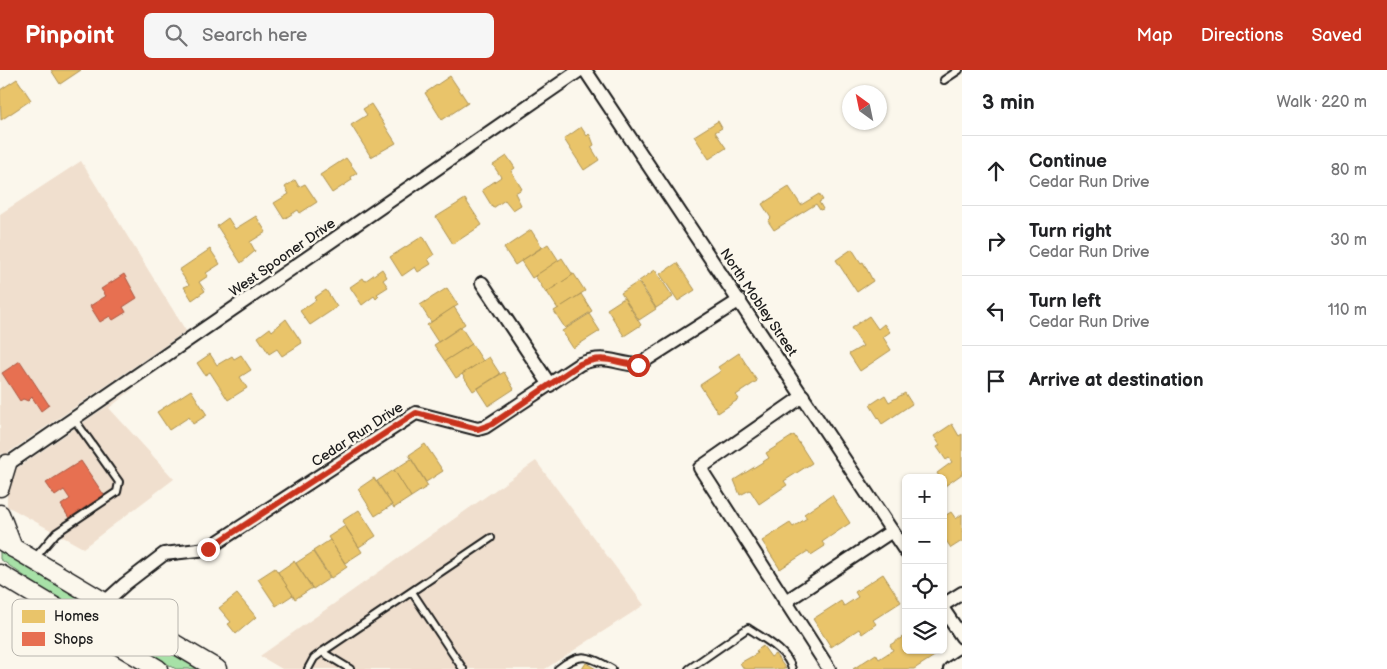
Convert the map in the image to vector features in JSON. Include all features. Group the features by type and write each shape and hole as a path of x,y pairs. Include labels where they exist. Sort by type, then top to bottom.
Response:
{"main road":[{"path":"0,487 4,467"},
{"path":"0,514 6,544 101,599"},
{"path":"0,574 42,599"},
{"path":"178,645 217,669"},
{"path":"136,656 158,669"}],"street":[{"name":"West Spooner Drive","path":"4,467 580,70"},
{"name":"North Mobley Street","path":"585,70 740,300 902,546"},
{"path":"482,283 550,385"},
{"name":"Cedar Run Drive","path":"109,599 125,584 164,554 208,549 416,413 478,429 492,424 580,364 593,359 610,358 622,364 638,365 740,300"},
{"path":"803,396 700,468 829,669"},
{"path":"785,602 892,531"},
{"path":"947,602 962,593"},
{"path":"947,615 962,637"},
{"path":"950,669 962,661"}],"lane":[{"path":"944,80 959,70"},
{"path":"34,560 56,533 117,492 119,488 118,482 74,419"},
{"path":"308,669 314,658 322,652 491,538"},
{"path":"412,592 463,669"},
{"path":"689,669 748,628 790,660 792,669"},
{"path":"322,652 350,669"},
{"path":"558,669 570,658 592,657 612,669"}],"shaded area":[{"path":"81,161 186,331 5,455 2,453 0,458 0,214"},
{"path":"138,385 109,408 174,479 83,548 7,506 7,493 14,470"},
{"path":"536,461 644,605 545,669 282,669 260,656"}],"green space":[{"path":"0,551 81,599 58,599 0,559"},
{"path":"154,656 177,656 199,669 176,669"}],"building: Homes":[{"path":"51,70 81,70 60,84"},
{"path":"450,76 468,103 442,120 425,93"},
{"path":"17,79 31,100 1,120 0,90"},
{"path":"371,104 396,143 371,157 351,125 367,115 363,109"},
{"path":"718,121 722,128 715,132 726,148 709,159 694,136"},
{"path":"581,127 587,136 589,134 591,137 594,145 591,147 599,160 584,170 564,139"},
{"path":"507,156 515,168 511,171 522,189 515,193 521,205 513,210 505,200 493,208 482,190 501,177 493,165"},
{"path":"346,158 357,173 351,177 352,180 332,193 320,175"},
{"path":"295,180 299,187 305,184 317,202 300,213 298,210 284,219 274,203 289,194 285,187"},
{"path":"789,187 801,205 819,194 823,200 819,202 823,209 820,210 816,204 774,230 768,221 771,218 762,204"},
{"path":"465,199 482,225 453,244 436,217"},
{"path":"256,216 266,232 250,242 255,251 241,263 217,226 228,218 235,229"},
{"path":"531,230 542,247 515,265 504,248"},
{"path":"423,236 434,255 428,259 431,264 418,272 415,267 402,276 390,257"},
{"path":"548,244 559,261 532,278 521,261"},
{"path":"210,249 220,264 206,273 208,276 199,282 205,291 192,300 184,287 189,285 179,270"},
{"path":"852,249 861,263 863,262 873,281 857,292 836,260"},
{"path":"562,258 573,275 546,293 535,276"},
{"path":"677,263 695,290 678,301 660,274"},
{"path":"382,269 387,277 383,280 388,287 377,294 379,296 376,299 374,296 362,305 350,287 363,278 365,281"},
{"path":"655,270 673,297 656,308 639,281"},
{"path":"574,274 585,291 558,309 547,292"},
{"path":"638,282 656,309 639,320 621,293"},
{"path":"447,288 458,305 431,322 420,305"},
{"path":"326,290 337,307 310,325 300,311"},
{"path":"581,294 592,311 565,328 554,311"},
{"path":"624,298 641,325 624,336 607,309"},
{"path":"454,307 465,324 438,342 427,325"},
{"path":"589,314 600,331 573,348 562,331"},
{"path":"869,316 878,329 884,324 890,332 883,337 891,350 860,371 849,354 863,346 851,328"},
{"path":"286,319 302,343 282,356 277,349 269,354 258,337 270,328 272,331"},
{"path":"461,327 472,344 445,361 434,345"},
{"path":"472,344 483,361 456,378 445,361"},
{"path":"739,353 757,381 736,395 739,399 718,413 700,385 721,371 718,367"},
{"path":"210,354 217,365 232,356 234,359 241,355 251,370 240,377 247,388 228,400 210,372 205,375 197,363"},
{"path":"489,357 500,374 473,391 462,374"},
{"path":"504,372 514,389 488,406 477,389"},
{"path":"191,390 207,415 193,424 189,417 169,430 157,412"},
{"path":"905,393 912,404 882,424 870,405 885,395 889,402"},
{"path":"952,424 959,436 962,434 962,474 947,485 947,474 937,473 952,462 949,458 946,460 937,447 940,445 934,436"},
{"path":"794,435 812,463 784,481 787,485 759,504 750,490 740,495 734,480 769,458 766,453"},
{"path":"425,444 443,471 426,482 409,455"},
{"path":"411,459 428,486 411,497 394,470"},
{"path":"394,470 411,497 394,508 377,481"},
{"path":"374,478 392,505 375,516 358,489"},
{"path":"832,495 850,523 822,542 825,546 811,555 808,551 780,569 762,541 790,523 793,527 807,518 804,514"},
{"path":"359,510 376,536 359,547 342,521"},
{"path":"951,512 956,519 962,514 962,541 951,548 947,542 947,514"},
{"path":"345,526 362,552 345,563 328,537"},
{"path":"330,540 347,567 331,578 313,551"},
{"path":"313,552 330,578 313,589 296,563"},
{"path":"294,561 312,588 295,599 278,572"},
{"path":"275,568 293,595 276,606 258,579"},
{"path":"883,574 901,602 873,620 876,624 862,634 859,629 831,647 813,619 841,601 844,606 858,597 855,592"},
{"path":"237,594 256,617 236,634 228,624 231,622 219,608"},
{"path":"902,638 902,654 936,655 914,669 853,669 876,654 879,659 893,650 890,645"},
{"path":"763,646 771,657 775,654 786,669 744,669 740,663 758,653 756,651"},
{"path":"586,663 596,669 582,669"}],"building: Shops":[{"path":"124,274 137,298 123,307 126,312 113,320 110,316 100,322 90,306 106,296 101,289"},
{"path":"20,361 49,405 41,411 32,397 28,401 23,399 20,401 2,373"},
{"path":"81,461 104,495 69,518 61,505 70,499 64,490 55,496 46,483"}],"route":[{"path":"208,549 416,413 478,429 485,428 580,364 593,359 610,358 622,364 638,365"}]}
